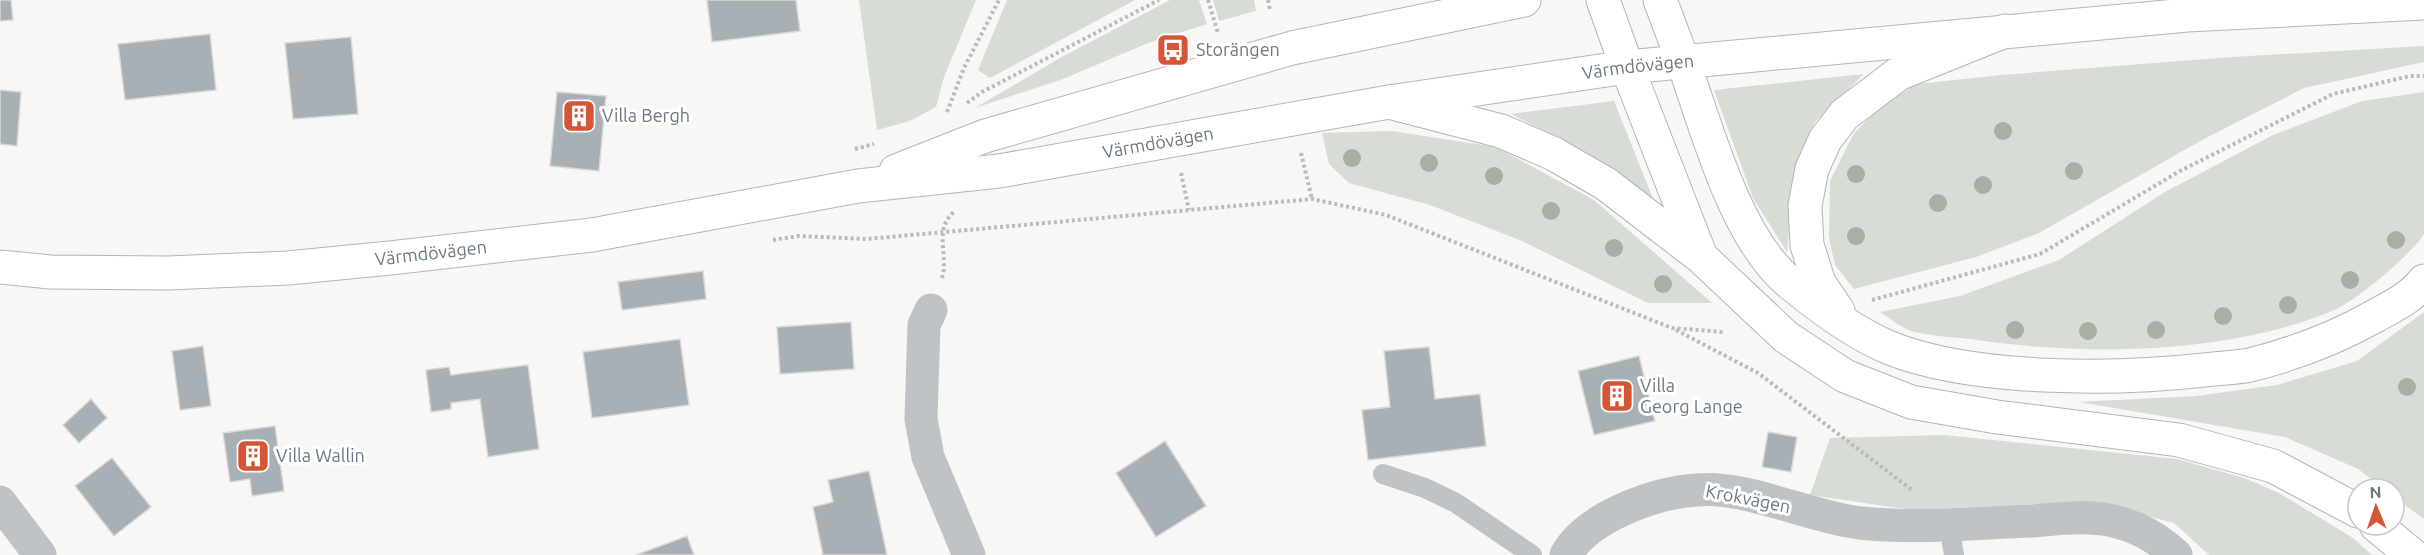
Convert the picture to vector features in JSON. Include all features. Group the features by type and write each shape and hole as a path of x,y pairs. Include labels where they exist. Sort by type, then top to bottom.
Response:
{"main road":[{"name":"Värmdövägen","path":"858,186 985,136 1280,52 1426,18 1524,0"},
{"path":"1603,0 1701,257"},
{"path":"1660,0 1728,187 1754,240 1787,280 1847,325 1890,348 1942,363 2002,371 2157,375 2249,365 2339,337 2415,293 2424,281"},
{"name":"Värmdövägen","path":"0,267 50,272 168,273 288,267 390,258 592,235 858,186 999,171 1389,102 1627,67 2187,15 2424,3"},
{"path":"1847,325 1819,283 1807,245 1805,206 1812,169 1825,140 1844,115 1898,74 2005,31"},
{"path":"1389,102 1502,131 1554,154 1606,184 1701,257 1786,337 1845,375 1911,402 1997,417 2179,440 2273,466 2346,505"},
{"path":"2390,537 2412,555"}],"street":[{"path":"931,310 924,325 921,419 928,457 969,555"},
{"name":"Krokvägen","path":"1566,555 1572,544 1589,529 1637,503 1696,490 1720,490 1858,523 1953,535 2081,518 2111,520 2155,536 2176,555"},
{"path":"0,502 40,555"}],"lane":[{"path":"1383,474 1425,488 1456,503 1532,555"}],"path":[{"path":"953,114 944,121 964,68 999,0"},
{"path":"963,107 982,92 1159,0"},
{"path":"1208,0 1219,34"},
{"path":"1268,0 1270,9"},
{"path":"1868,301 2040,254 2180,171 2333,94 2410,76 2424,76"},
{"path":"1299,141 1312,199 1386,215 1672,328 1758,373 1953,535"},
{"path":"849,150 881,142"},
{"path":"1180,169 1189,210"},
{"path":"931,310 944,271 942,233 947,218 962,206"},
{"path":"1672,328 1724,332"}],"shaded area":[{"path":"859,0 976,0 944,77 936,107 910,121 877,130"},
{"path":"1007,0 1135,0 990,78 978,70"},
{"path":"1170,0 1199,0 1207,24 1148,43 1063,79 975,108 1060,58"},
{"path":"1213,0 1254,0 1256,11 1219,21"},
{"path":"2424,46 2424,62 2304,88 2202,140 2039,233 1976,257 1854,289 1835,265 1829,238 1830,181 1854,133 1883,104 1917,84 2232,57"},
{"path":"1864,74 1815,122 1794,179 1787,252 1753,198 1714,90"},
{"path":"2424,92 2424,234 2407,254 2381,278 2353,299 2330,312 2244,337 2199,344 2106,349 2059,348 1926,334 1907,330 1880,312 1960,296 2059,260 2165,192 2273,135 2362,101"},
{"path":"1614,101 1654,201 1589,154 1511,114"},
{"path":"1392,131 1496,147 1594,200 1712,303 1648,303 1522,241 1430,205 1349,183 1329,164 1322,133"},
{"path":"2424,312 2424,519 2406,506 2406,477 2368,477 2358,469 2285,437 2079,402 2196,396 2277,385 2357,361"},
{"path":"1944,435 2177,459 2244,478 2279,493 2346,534 2346,537 2353,538 2372,555 2209,555 2174,523 2092,502 1912,510 1810,495 1830,438"}],"building":[{"path":"0,0 11,0 13,20 0,21"},
{"path":"707,0 796,0 800,31 712,42"},
{"path":"210,34 216,90 125,100 118,44"},
{"path":"351,37 358,114 293,119 285,43"},
{"path":"0,90 21,92 17,146 0,144"},
{"name":"Villa Bergh","path":"557,92 606,96 599,171 550,166"},
{"path":"703,271 706,299 622,310 618,282"},
{"path":"851,322 854,369 780,374 777,327"},
{"path":"680,339 689,405 592,418 583,352"},
{"path":"203,346 211,406 180,410 172,351"},
{"path":"1429,347 1435,399 1480,394 1486,446 1368,460 1362,410 1390,407 1384,351"},
{"name":"Villa Georg Lange","path":"1639,356 1655,421 1594,435 1578,371"},
{"path":"528,365 539,449 488,457 480,399 451,403 451,409 431,412 426,370 449,367 451,375"},
{"path":"91,399 107,418 79,443 63,425"},
{"name":"Villa Wallin","path":"275,426 284,491 252,496 250,479 230,482 223,433"},
{"path":"1768,432 1797,437 1791,472 1762,467"},
{"path":"1165,441 1206,506 1156,537 1116,473"},
{"path":"112,458 151,507 114,536 75,486"},
{"path":"869,471 887,555 823,555 813,507 833,502 828,480"},
{"path":"687,536 694,555 636,555"}],"place":[{"name":"Storängen","path":"1173,50"},
{"name":"Villa Bergh","path":"579,116"},
{"name":"Villa Georg Lange","path":"1617,396"},
{"name":"Villa Wallin","path":"253,456"}]}
